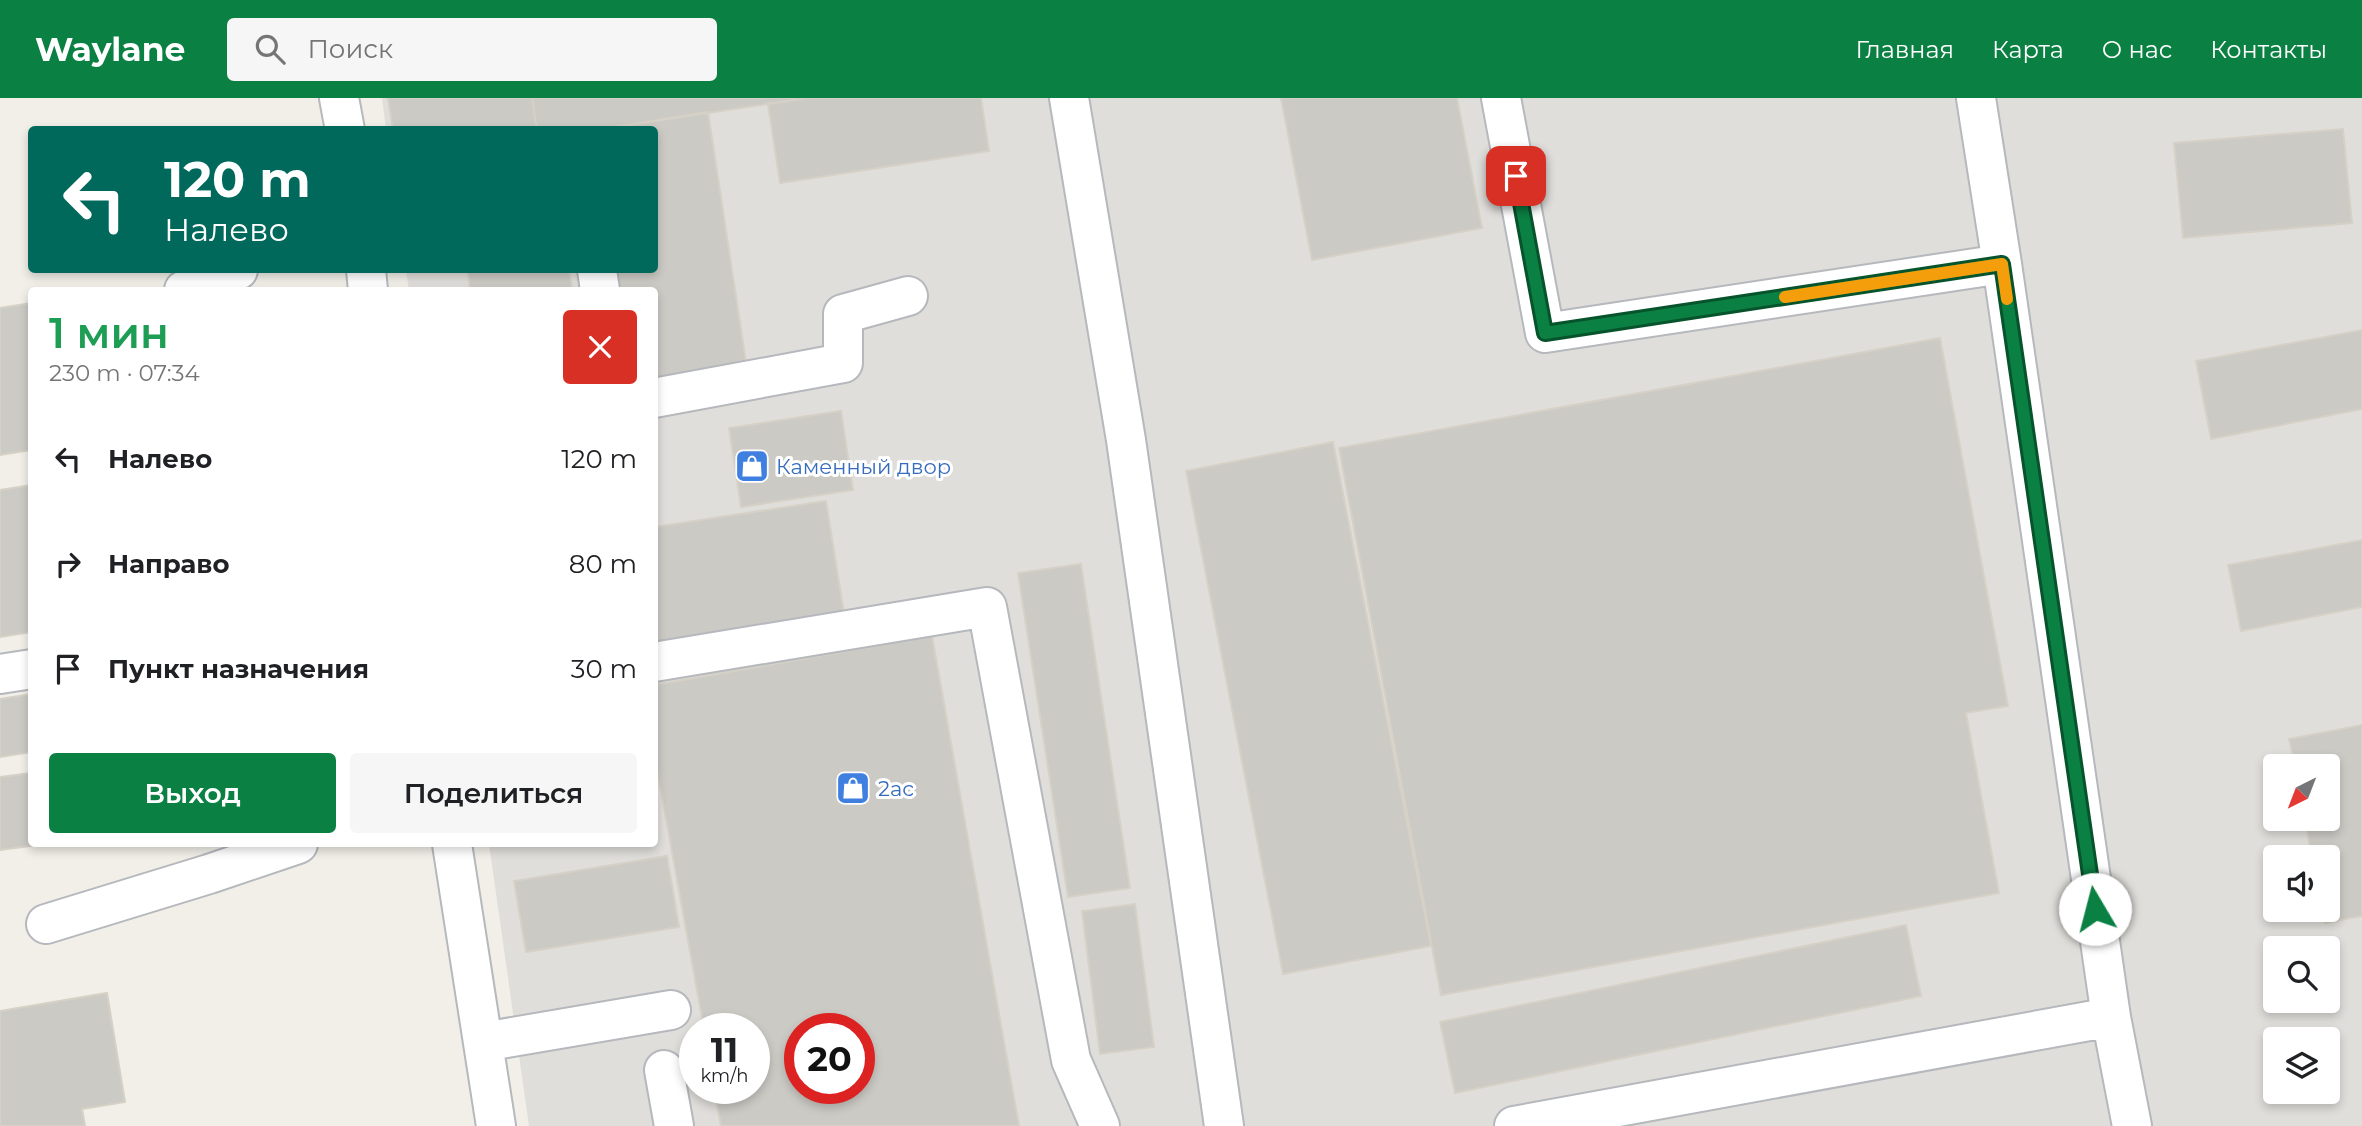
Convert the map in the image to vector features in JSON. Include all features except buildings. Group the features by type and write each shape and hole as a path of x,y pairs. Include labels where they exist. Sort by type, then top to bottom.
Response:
{"lane":[{"path":"339,98 344,126"},
{"path":"1069,98 1126,440 1224,1126"},
{"path":"1501,98 1545,333 2002,264"},
{"path":"1976,98 2111,1017 2132,1126"},
{"path":"192,287 230,273"},
{"path":"658,397 843,363 843,314 908,296"},
{"path":"658,661 987,607 1071,1060 1100,1126"},
{"path":"0,674 28,670"},
{"path":"46,924 289,847"},
{"path":"452,847 496,1126"},
{"path":"483,1042 671,1010"},
{"path":"1514,1126 2111,1017"},
{"path":"664,1070 674,1126"}],"shaded area":[{"path":"382,98 2362,98 2362,1126 529,1126 489,847 658,847 658,287 409,287 406,273 658,273 658,126 386,126"}],"slow traffic":[{"path":"1785,297 2002,264 2007,299"}],"place":[{"name":"Каменный двор","path":"752,466"},
{"name":"2ас","path":"853,788"}],"route":[{"path":"1516,176 1545,333 2002,264 2095,909"}]}
